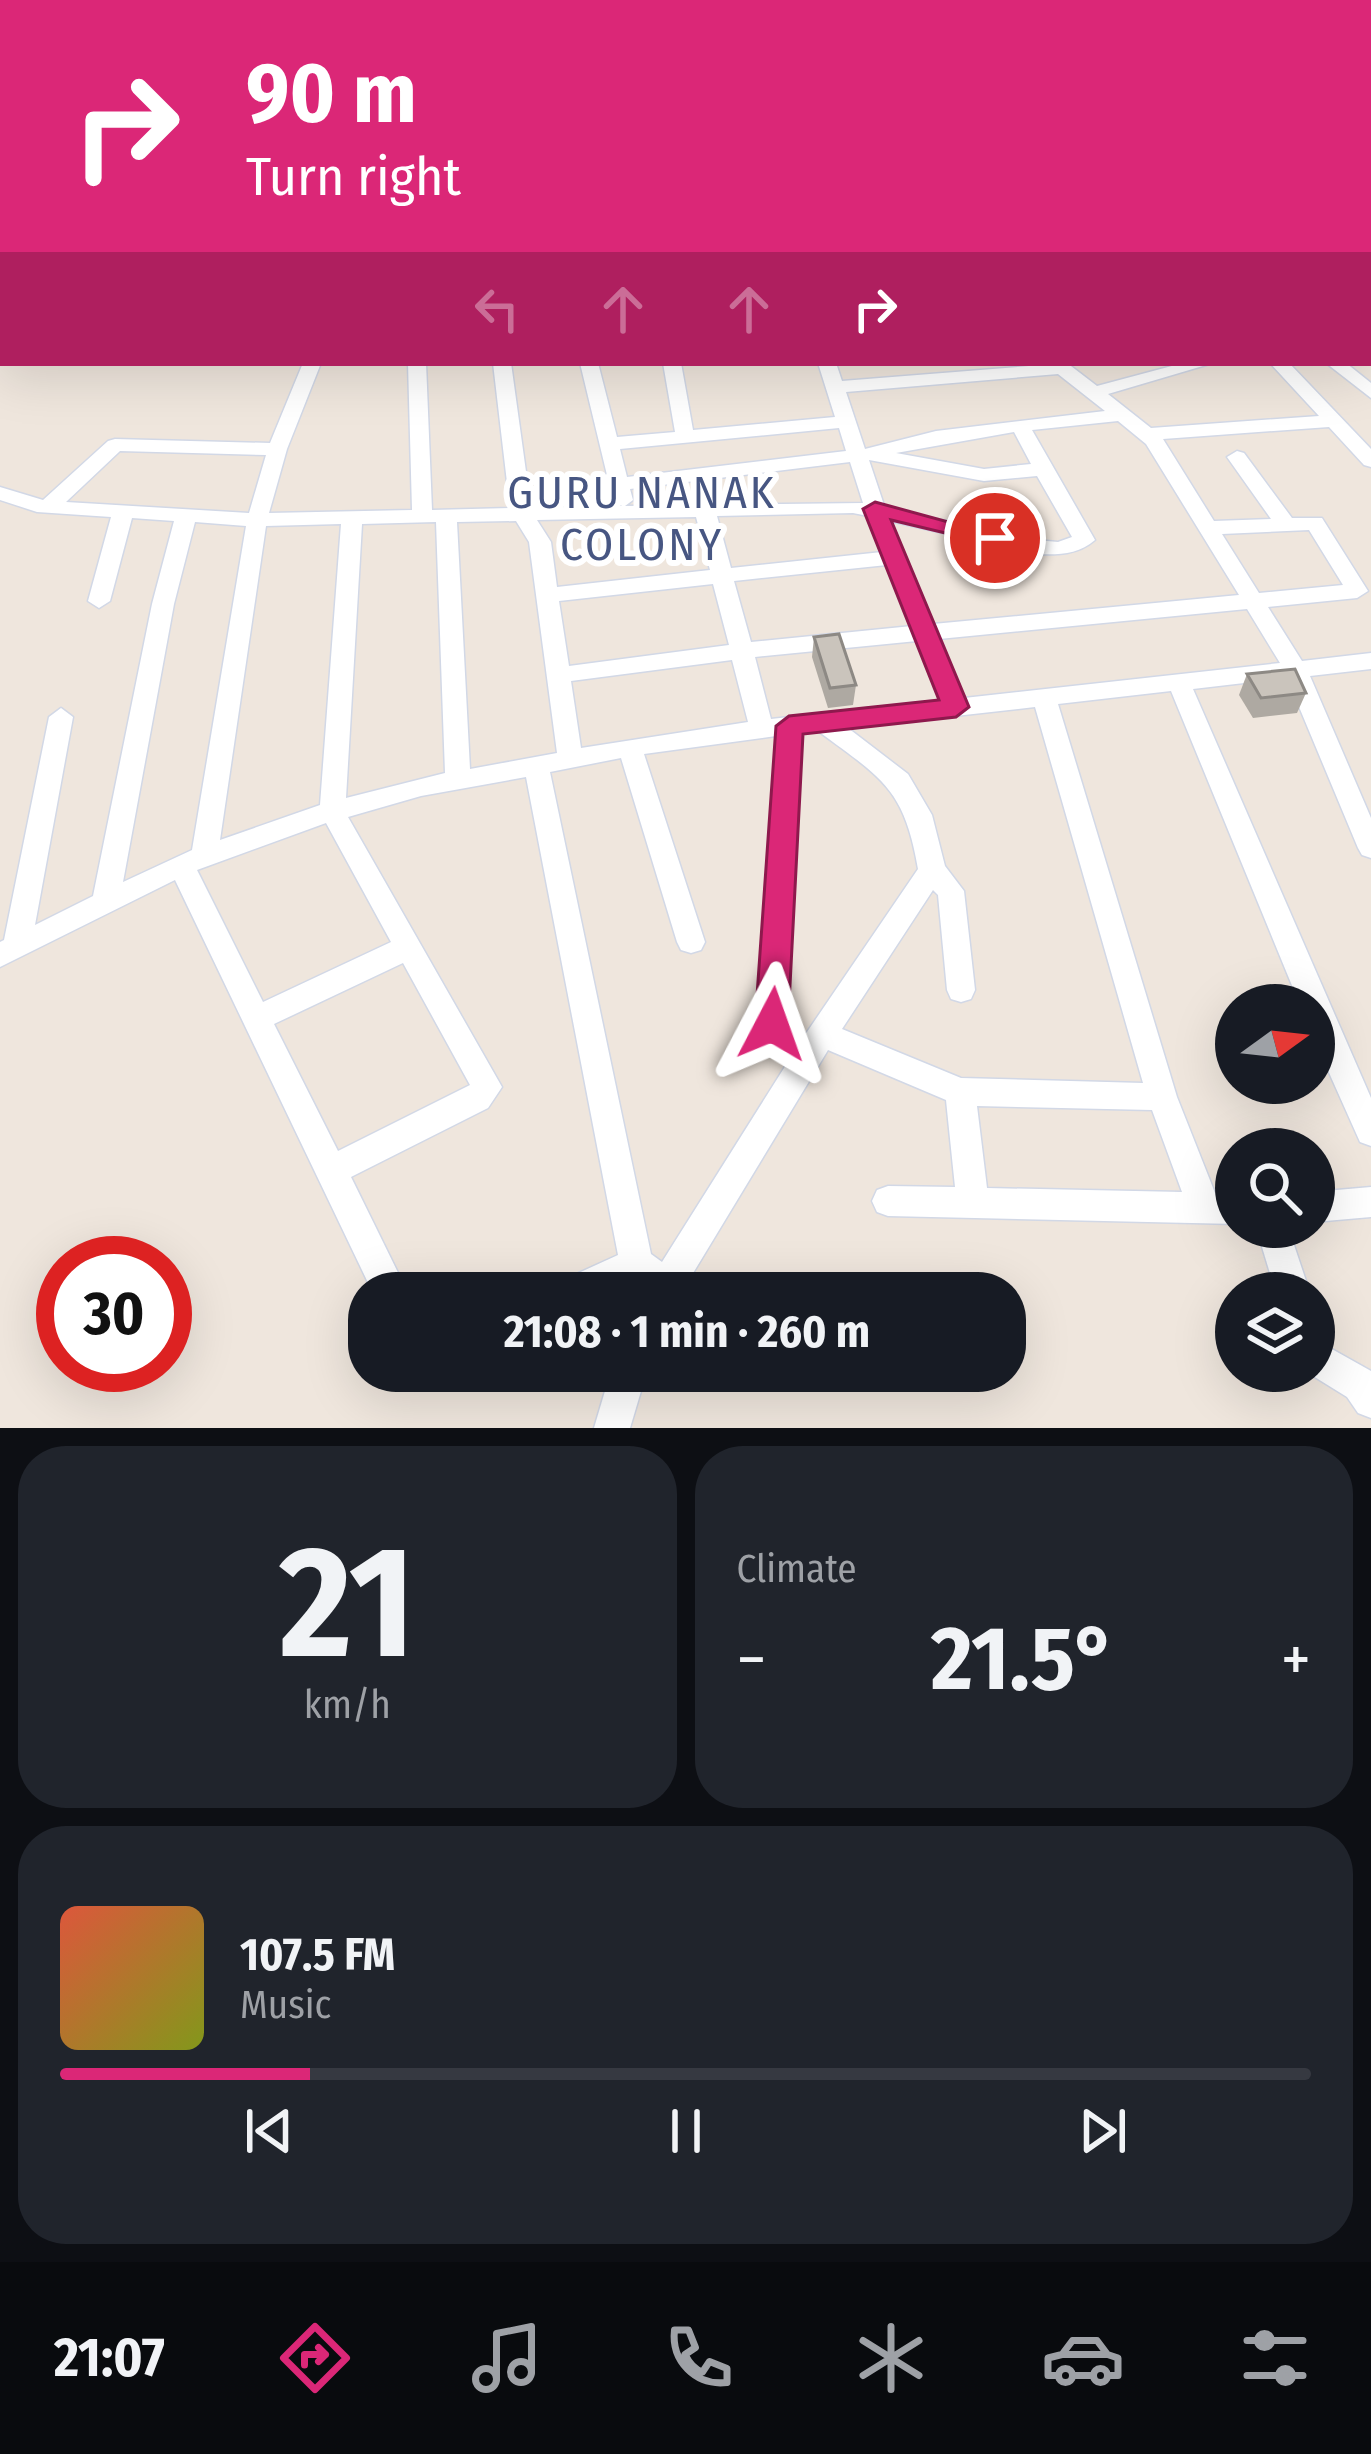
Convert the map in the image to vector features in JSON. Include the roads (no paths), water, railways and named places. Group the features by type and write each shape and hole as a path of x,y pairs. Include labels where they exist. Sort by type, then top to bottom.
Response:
{"street":[{"path":"311,366 277,449 257,520 192,861 257,1018 381,1272"},
{"path":"417,366 458,780"},
{"path":"502,366 521,512 540,542 570,759"},
{"path":"590,366 625,514"},
{"path":"673,366 685,437"},
{"path":"828,366 845,422 866,456 875,509 956,707"},
{"path":"834,387 1049,366"},
{"path":"1060,366 1148,434 1295,670 1371,848"},
{"path":"1092,393 1193,366"},
{"path":"1282,366 1371,461"},
{"path":"1340,366 1371,392"},
{"path":"620,484 866,456 936,436 1121,415"},
{"path":"610,444 845,422"},
{"path":"0,493 48,507 257,520 875,509 1036,547 1082,544 1020,425"},
{"path":"1148,434 1371,428"},
{"path":"48,507 115,445 277,449"},
{"path":"866,456 984,475 1043,470"},
{"path":"1237,457 1285,523"},
{"path":"704,511 741,650 776,727 772,1024 780,1038 816,1043 960,1092 1162,1097"},
{"path":"99,601 123,512"},
{"path":"105,903 163,604 186,515"},
{"path":"332,1170 477,1098 488,1087 332,812 352,517"},
{"path":"559,676 741,650 1357,591 1316,524 1206,528"},
{"path":"548,595 894,557"},
{"path":"8,951 192,861 332,812 458,780 776,727 1371,661"},
{"path":"1179,682 1305,984"},
{"path":"1044,698 1162,1097 1215,1198"},
{"path":"8,951 61,717"},
{"path":"823,722 899,781 917,801 932,870 951,891 961,990"},
{"path":"630,748 691,942"},
{"path":"536,765 636,1264 645,1272"},
{"path":"674,1272 816,1043 932,870"},
{"path":"257,1018 406,948"},
{"path":"1335,1052 1371,1132"},
{"path":"960,1092 973,1201"},
{"path":"888,1202 1215,1208"},
{"path":"1335,1205 1371,1202"},
{"path":"619,1272 636,1264"},
{"path":"1335,1371 1357,1378 1371,1400"},
{"path":"612,1428 623,1392"}],"district":[{"name":"GURU NANAK COLONY","path":"642,518"}]}
